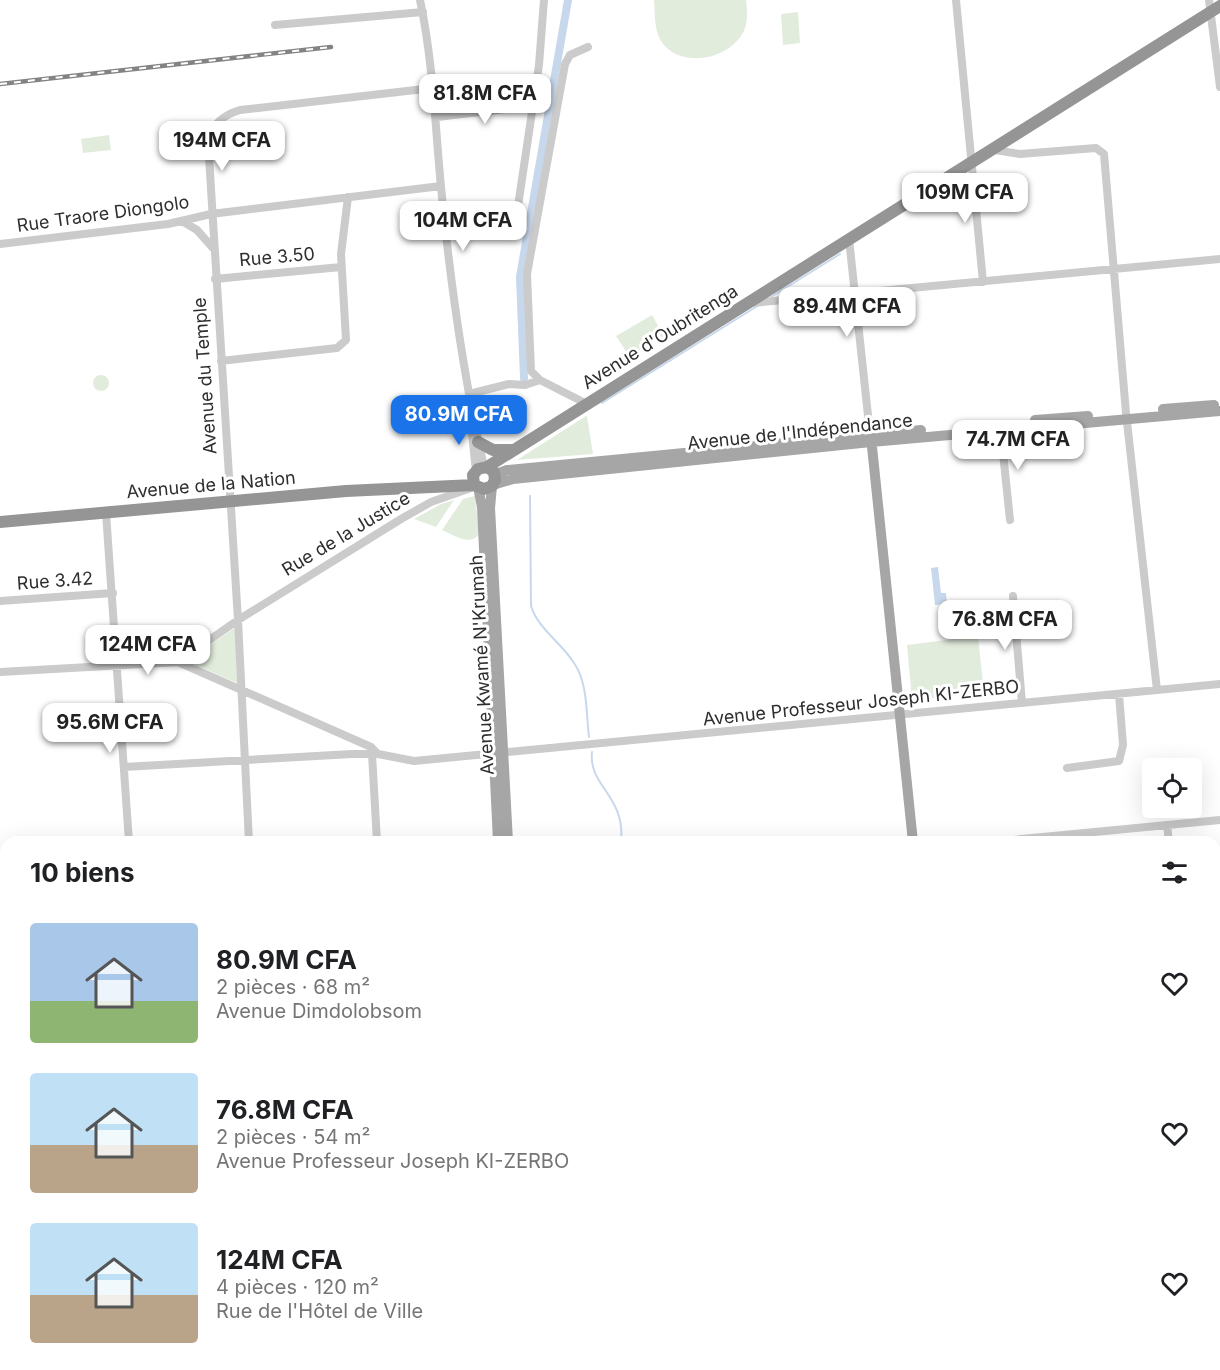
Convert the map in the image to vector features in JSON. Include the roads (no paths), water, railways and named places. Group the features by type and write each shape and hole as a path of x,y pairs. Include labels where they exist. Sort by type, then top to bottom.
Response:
{"highway":[{"name":"Avenue d'Oubritenga","path":"484,478 517,449 849,239 995,150 1213,6"},
{"path":"478,442 493,450 517,449"},
{"name":"Avenue de la Nation","path":"0,522 346,491 425,489 484,478"}],"main road":[{"name":"Avenue de l'Indépendance","path":"484,478 513,479 687,456 1191,410 1220,404"},
{"name":"Avenue de l'Indépendance","path":"1191,410 1220,411"},
{"path":"871,438 913,836"},
{"name":"Avenue Kwamé N'Krumah","path":"484,478 482,507 499,754 507,836"},
{"name":"Avenue Kwamé N'Krumah","path":"498,836 499,754"}],"street":[{"path":"420,0 437,117 441,186 468,394 484,478"},
{"path":"446,222 514,211 519,202 531,106 539,65 544,0"},
{"path":"956,0 983,282"},
{"path":"1213,6 1220,87"},
{"path":"275,25 423,12"},
{"path":"587,404 540,380 531,371 527,274 565,63 570,55 588,47"},
{"name":"Avenue du Temple","path":"249,836 238,620 208,141 216,125 230,113 250,108 433,88"},
{"path":"437,117 531,106"},
{"path":"995,150 1020,154 1096,148 1104,154 1112,271 1126,416 1157,690"},
{"name":"Rue Traore Diongolo","path":"0,244 182,221 211,214 441,186"},
{"path":"221,361 338,348 346,340 341,267 348,197"},
{"path":"182,221 197,230 214,248"},
{"path":"849,239 871,438"},
{"path":"748,303 1112,271 1220,259"},
{"name":"Rue 3.50","path":"215,279 341,267"},
{"path":"468,394 509,384 525,385 540,380"},
{"path":"472,419 484,478"},
{"path":"1000,427 1010,520"},
{"name":"Rue de la Justice","path":"178,662 238,620 431,502 484,478"},
{"path":"106,513 129,836"},
{"name":"Rue 3.42","path":"0,601 113,593"},
{"path":"1013,596 1022,704"},
{"path":"0,672 178,662 371,747 375,754 377,836"},
{"name":"Avenue Professeur Joseph KI-ZERBO","path":"375,754 414,761 499,754 1220,684"},
{"path":"1067,768 1119,761 1123,744 1119,694"},
{"path":"124,767 375,754"},
{"path":"1053,836 1220,820"},
{"path":"1167,825 1168,836"}],"water":[{"path":"938,567 941,593 946,593 947,604 935,605 931,568"}],"waterway":[{"path":"524,378 520,277 568,0"},
{"path":"771,297 840,254"},
{"path":"602,403 759,305"},
{"path":"530,496 531,606 539,622 579,671 587,708 589,737"},
{"path":"592,752 592,764 596,774 618,813 621,836"}],"railway":[{"path":"0,84 331,47"}]}
